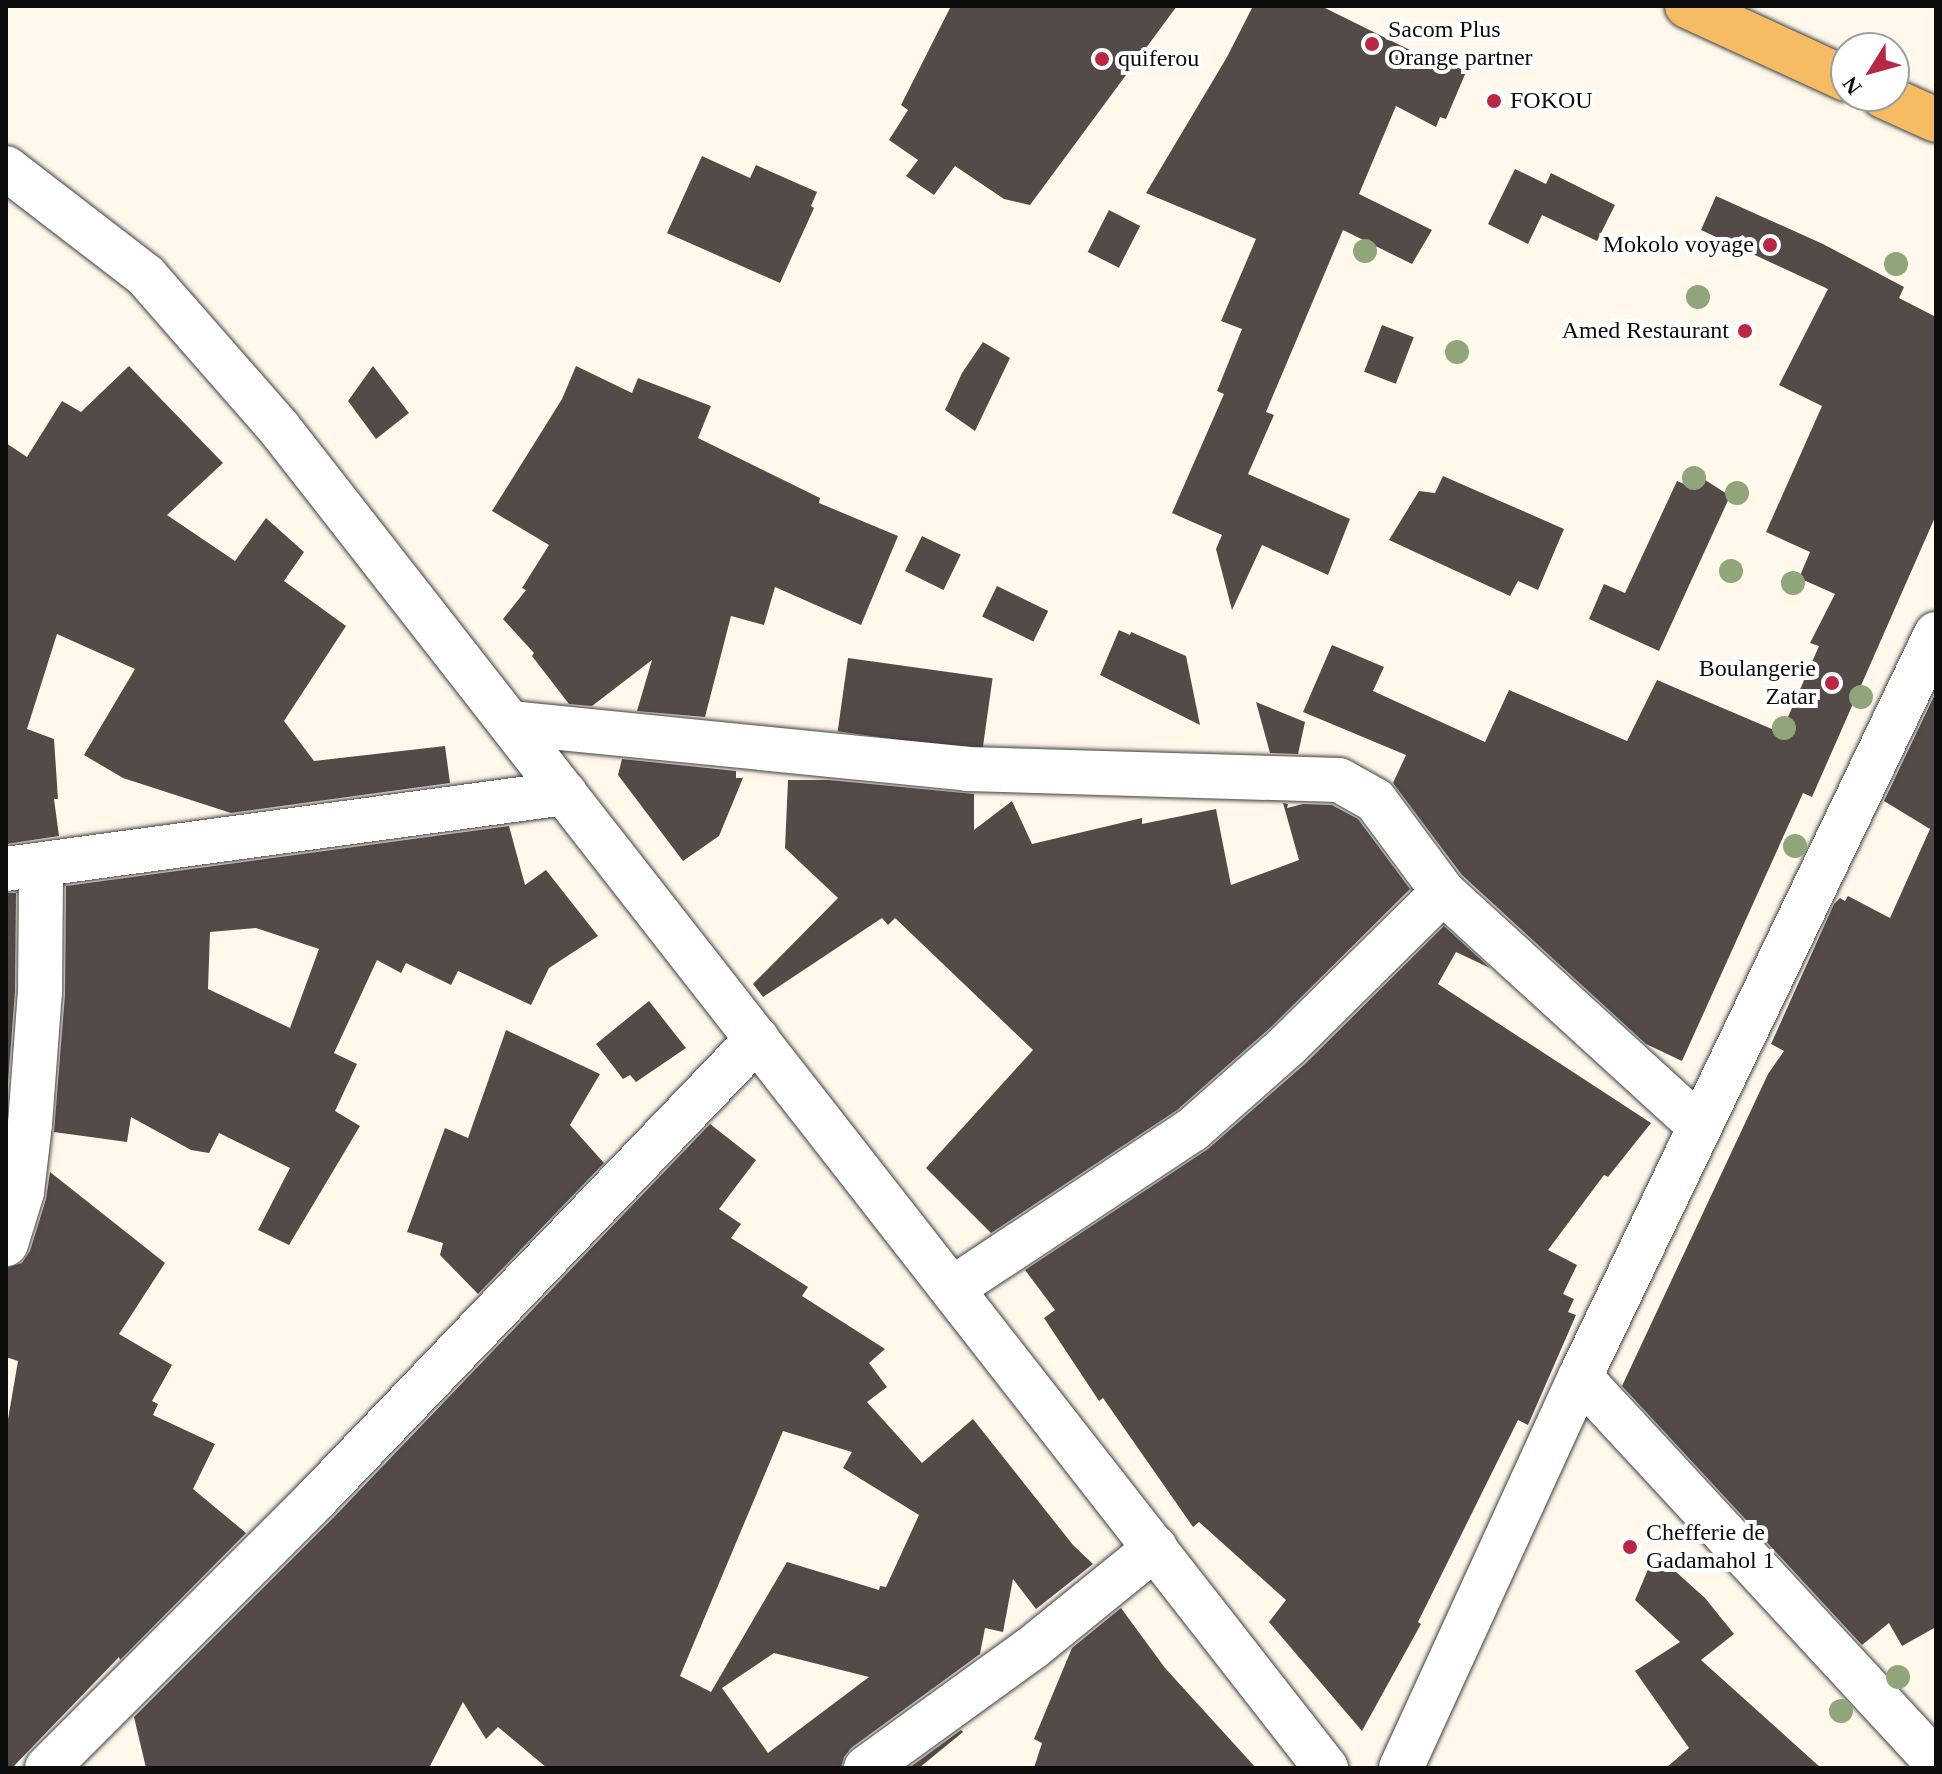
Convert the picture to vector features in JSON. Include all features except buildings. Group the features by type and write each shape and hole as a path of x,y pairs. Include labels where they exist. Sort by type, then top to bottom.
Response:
{"main road":[{"path":"1687,6 1830,72"},
{"path":"1910,108 1936,120"}],"street":[{"path":"6,168 146,276 279,428 1326,1768"},
{"path":"1401,1768 1580,1377 1936,634"},
{"path":"510,723 967,769 1339,780 1375,800 1443,892 1699,1126"},
{"path":"6,1244 22,1192 40,992 23,867 565,793"},
{"path":"953,1288 1192,1130 1288,1045 1443,892"},
{"path":"47,1768 317,1498 757,1039"},
{"path":"1580,1377 1936,1762"},
{"path":"866,1768 1032,1648 1155,1548"}],"place":[{"name":"Sacom Plus Orange partner","path":"1372,44"},
{"name":"quiferou","path":"1102,59"},
{"name":"FOKOU","path":"1494,101"},
{"name":"Mokolo voyage","path":"1770,245"},
{"name":"Amed Restaurant","path":"1745,331"},
{"name":"Boulangerie Zatar","path":"1832,683"},
{"name":"Chefferie de Gadamahol 1","path":"1630,1547"}]}
